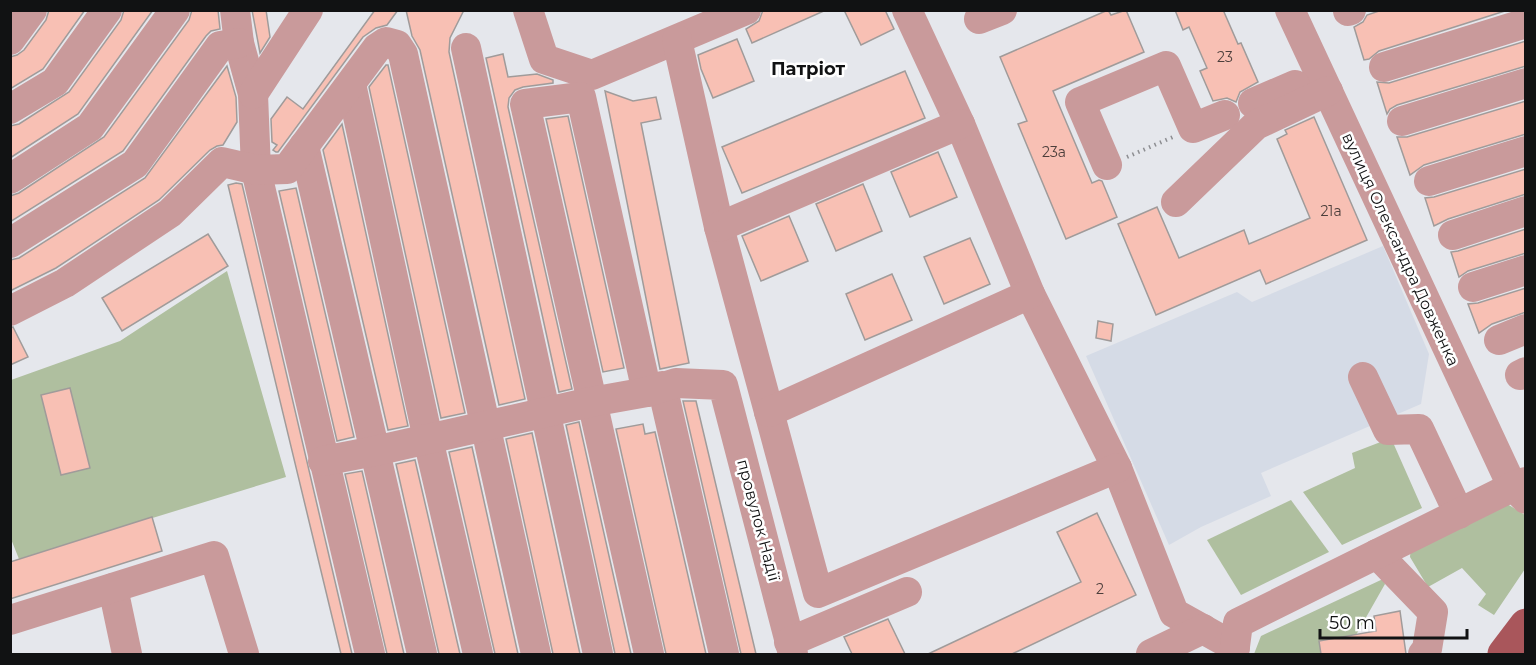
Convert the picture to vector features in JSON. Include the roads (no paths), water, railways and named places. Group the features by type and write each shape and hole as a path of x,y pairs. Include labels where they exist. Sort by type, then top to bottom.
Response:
{"main road":[{"path":"1504,654 1526,626"}],"street":[{"path":"10,109 55,82 107,10"},
{"path":"10,179 90,127 175,10"},
{"path":"235,10 239,43 253,94 256,170 370,654"},
{"path":"253,94 308,10"},
{"path":"528,10 544,59 592,75 746,10"},
{"path":"907,10 960,124 1030,294 1117,468 1174,612 1234,651 1238,623 1459,514 1521,490"},
{"name":"вулиця Олександра Довженка","path":"1290,10 1521,490"},
{"path":"10,40 28,12"},
{"path":"1384,68 1526,23"},
{"path":"677,40 719,226 818,593 1117,468"},
{"path":"10,243 135,164 220,46 239,43"},
{"path":"10,311 64,283 170,213 222,162 256,170 287,169 381,45 392,43 401,49 487,426 536,654"},
{"path":"466,48 598,654"},
{"path":"1107,165 1080,102 1166,66 1193,129 1225,115"},
{"path":"1252,103 1324,82"},
{"path":"1176,202 1256,124 1324,82"},
{"path":"1402,121 1526,83"},
{"path":"351,84 428,440 478,654"},
{"path":"649,654 525,104 581,97 724,654"},
{"path":"719,226 960,124"},
{"path":"304,146 422,654"},
{"path":"1429,182 1526,151"},
{"path":"1453,235 1526,211"},
{"path":"1473,287 1526,270"},
{"path":"769,412 1030,294"},
{"path":"1363,377 1388,430 1419,429 1459,514"},
{"name":"провулок Надії","path":"655,389 676,383 723,385 791,648"},
{"path":"323,461 375,452 655,389"},
{"path":"1377,554 1433,612 1431,653"},
{"path":"10,620 214,556 244,654"},
{"path":"113,588 128,654"},
{"path":"791,648 907,592"},
{"path":"1151,654 1203,629"}],"district":[{"name":"Патріот","path":"808,69"}]}
